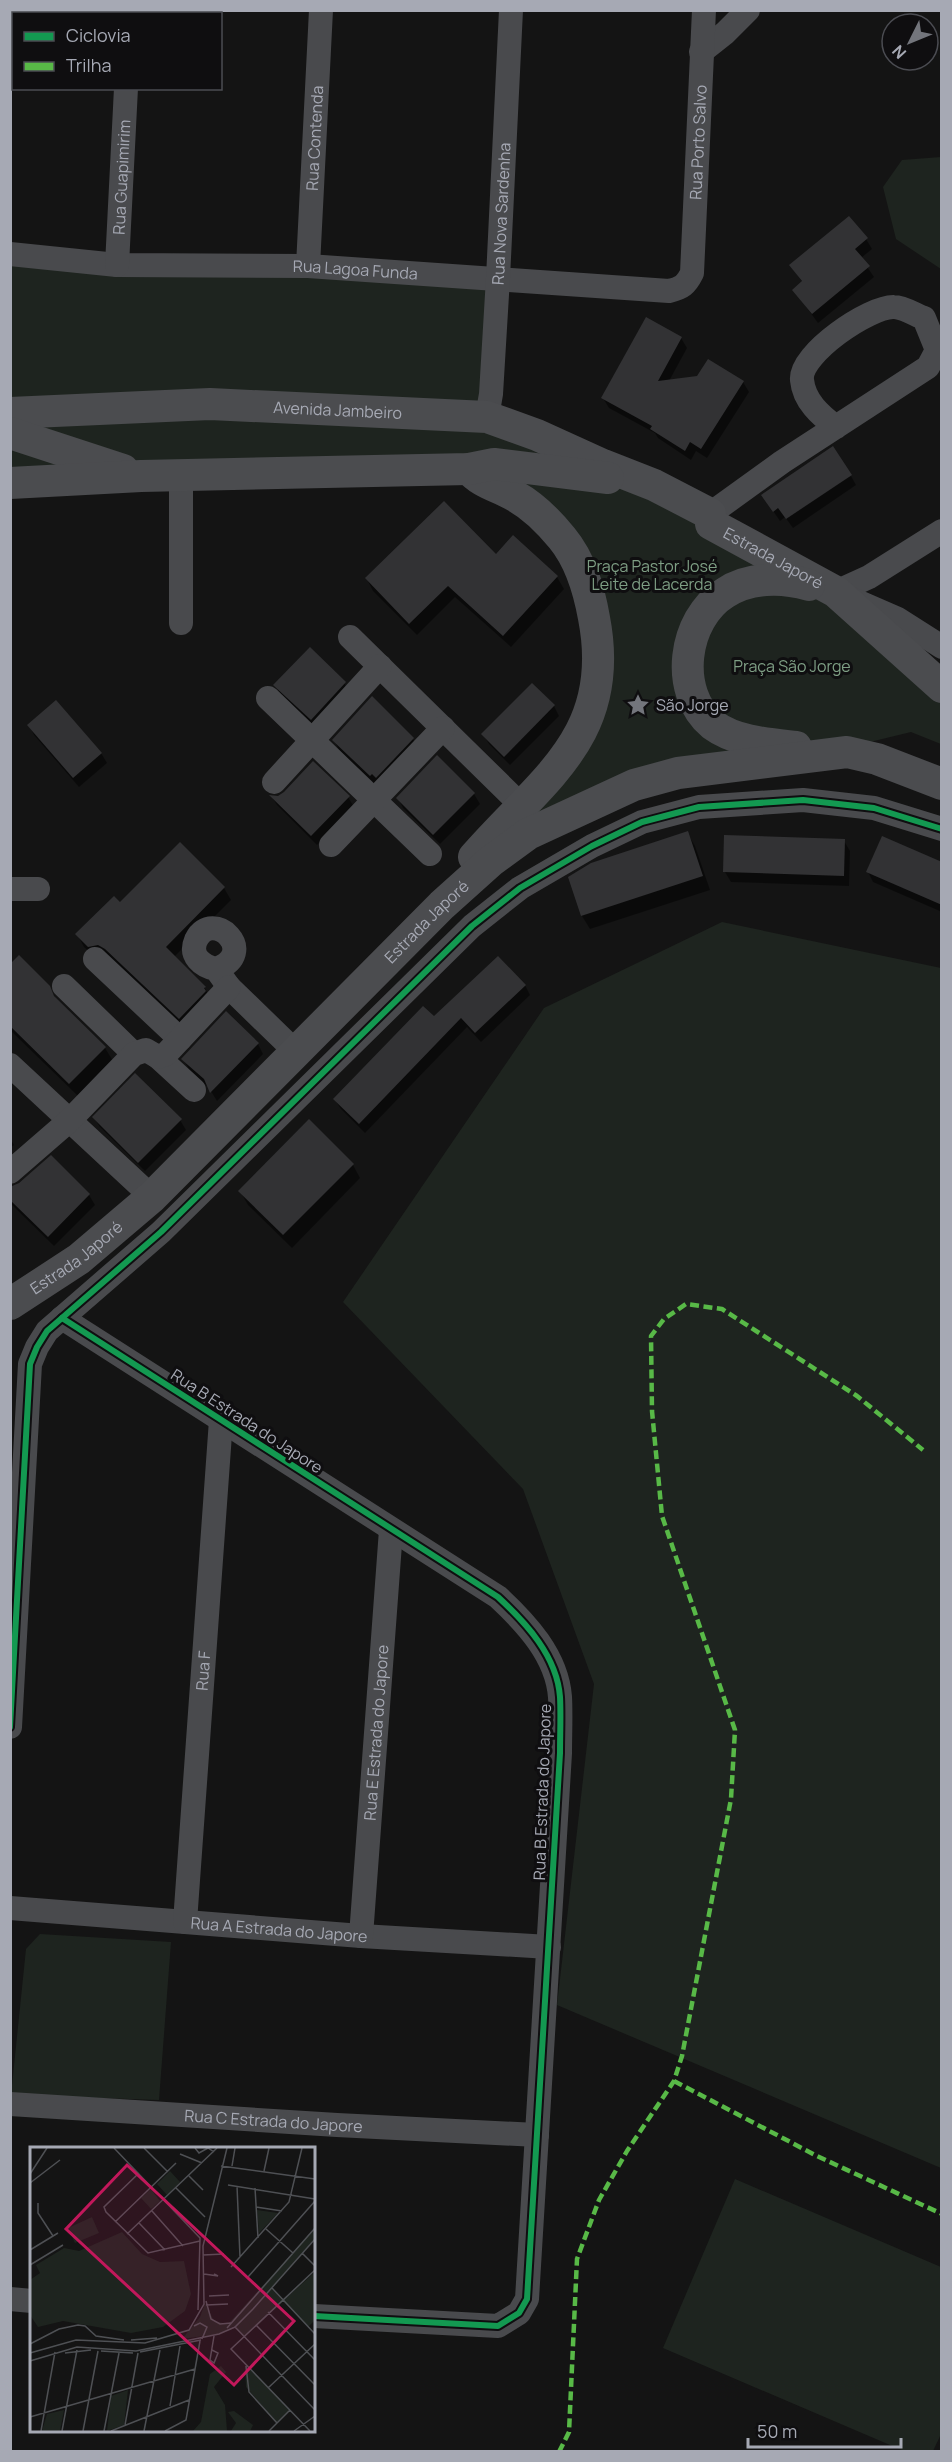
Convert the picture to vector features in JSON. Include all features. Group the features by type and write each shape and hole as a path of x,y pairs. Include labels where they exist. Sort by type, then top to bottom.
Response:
{"main road":[{"name":"Avenida Jambeiro","path":"10,412 210,404 487,417 537,435 654,485"},
{"path":"10,433 141,476"},
{"path":"10,483 141,476 469,469 494,464 654,485"},
{"path":"442,905 463,869 562,763 581,734 592,705 598,666 597,633 584,578 563,539 531,506 514,495 478,479 469,469"},
{"name":"Estrada Japoré","path":"654,485 710,514 711,524 836,592 942,687"},
{"path":"836,592 785,579 756,582 724,593 706,611 690,638 687,661 690,686 700,709 712,724 730,735 773,744 847,752"},
{"name":"Estrada Japoré","path":"10,1304 79,1259 152,1197 442,905 491,861 528,834 634,785 678,773 847,752 877,759 942,784"},
{"path":"877,759 942,761"}],"street":[{"name":"Rua Contenda","path":"309,266 321,10"},
{"name":"Rua Nova Sardenha","path":"487,417 491,394 498,278 511,10"},
{"name":"Rua Porto Salvo","path":"692,273 704,10"},
{"path":"701,52 725,33 748,10"},
{"name":"Rua Guapimirim","path":"117,265 126,90"},
{"name":"Rua Lagoa Funda","path":"10,254 117,265 309,266 669,291 681,288 692,273"},
{"path":"710,514 782,462 836,427 928,367 937,350 924,318 895,307 873,312 845,329 809,359 801,378 807,397 821,416 836,427"},
{"path":"181,476 181,623"},
{"path":"836,592 869,577 942,531"},
{"name":"Estrada Japoré","path":"836,592 898,619 942,647"},
{"path":"350,637 521,805"},
{"path":"274,782 380,666"},
{"path":"268,698 311,742 375,799 430,854"},
{"path":"331,845 443,728"},
{"path":"877,759 942,777"},
{"path":"10,1727 30,1364 36,1347 47,1331 161,1232 472,926 520,888 592,846 642,822 699,807 803,800 874,808 942,830"},
{"path":"10,889 38,889"},
{"path":"95,959 180,1039"},
{"path":"159,1057 166,1054 180,1039 223,978 297,1053"},
{"path":"64,986 134,1054"},
{"path":"10,1172 70,1120 134,1054 146,1050 159,1057 194,1090"},
{"path":"10,1065 152,1197"},
{"name":"Rua B Estrada do Japore","path":"62,1318 498,1597 519,1617 542,1646 560,1695 560,1753 527,2299 519,2313 498,2326 315,2316"},
{"name":"Rua F","path":"185,1922 221,1420"},
{"name":"Rua E Estrada do Japore","path":"362,1936 392,1530"},
{"name":"Rua A Estrada do Japore","path":"10,1908 362,1936 549,1947"},
{"name":"Rua C Estrada do Japore","path":"10,2104 537,2135"},
{"path":"10,2299 30,2301"}],"green space":[{"path":"942,157 941,269 896,239 883,187 902,160"},
{"path":"11,257 496,277 486,429 654,491 789,566 941,702 941,744 911,732 841,749 759,756 512,831 584,709 591,626 564,549 510,480 11,481"},
{"path":"722,922 941,968 941,2168 557,2005 594,1684 523,1489 343,1302 544,1008"},
{"path":"40,1934 171,1942 159,2100 11,2095 26,1949"},
{"path":"735,2179 941,2267 942,2432 933,2451 904,2451 663,2348"}],"building":[{"path":"849,216 868,238 855,249 870,266 812,314 792,290 802,281 789,265"},
{"path":"646,317 682,337 658,381 697,376 708,359 744,381 701,449 690,442 685,451 650,429 652,426 601,398"},
{"path":"833,446 852,475 786,519 778,508 773,512 761,495"},
{"path":"444,501 496,554 513,535 558,576 503,636 448,586 409,624 365,578"},
{"path":"310,647 346,682 311,720 273,685"},
{"path":"532,683 555,705 504,757 481,734"},
{"path":"372,696 414,738 376,778 372,774 370,776 332,740"},
{"path":"56,700 102,753 73,778 27,725"},
{"path":"437,755 475,793 433,835 396,798"},
{"path":"313,761 350,796 311,836 269,795 278,796 284,792"},
{"path":"688,831 703,876 581,916 568,877 591,863"},
{"path":"724,835 845,839 844,876 723,872"},
{"path":"882,836 942,862 942,905 866,872"},
{"path":"180,842 225,887 166,947 206,987 204,988 206,991 179,1019 105,949 98,945 88,947 75,934 114,896 120,902"},
{"path":"19,955 50,986 54,996 106,1047 69,1084 10,1026 10,964"},
{"path":"498,956 526,985 475,1033 461,1018 359,1124 333,1099 423,1006 434,1016"},
{"path":"226,1011 259,1043 210,1093 204,1079 181,1059"},
{"path":"135,1073 182,1119 138,1163 92,1117"},
{"path":"309,1119 354,1164 283,1235 238,1191"},
{"path":"51,1155 90,1194 48,1237 10,1200 10,1187 19,1183"}],"marked path":[{"path":"559,2452 569,2432 577,2259 599,2200 627,2151 674,2081 682,2056 731,1799 735,1730 662,1516 652,1411 651,1336 664,1319 686,1304 722,1309 857,1396 923,1450"},
{"path":"674,2081 817,2156 942,2214"}],"cycle path":[{"path":"10,1727 30,1364 47,1331 161,1232 472,926 520,888 592,846 642,822 699,807 803,800 874,808 942,829"},
{"path":"62,1318 498,1597 538,1641 558,1682 560,1753 527,2299 519,2313 498,2326 315,2316"}],"place":[{"name":"São Jorge","path":"638,705"}],"park label":[{"name":"Praça Pastor José Leite de Lacerda","path":"652,575"},
{"name":"Praça São Jorge","path":"792,666"}]}
